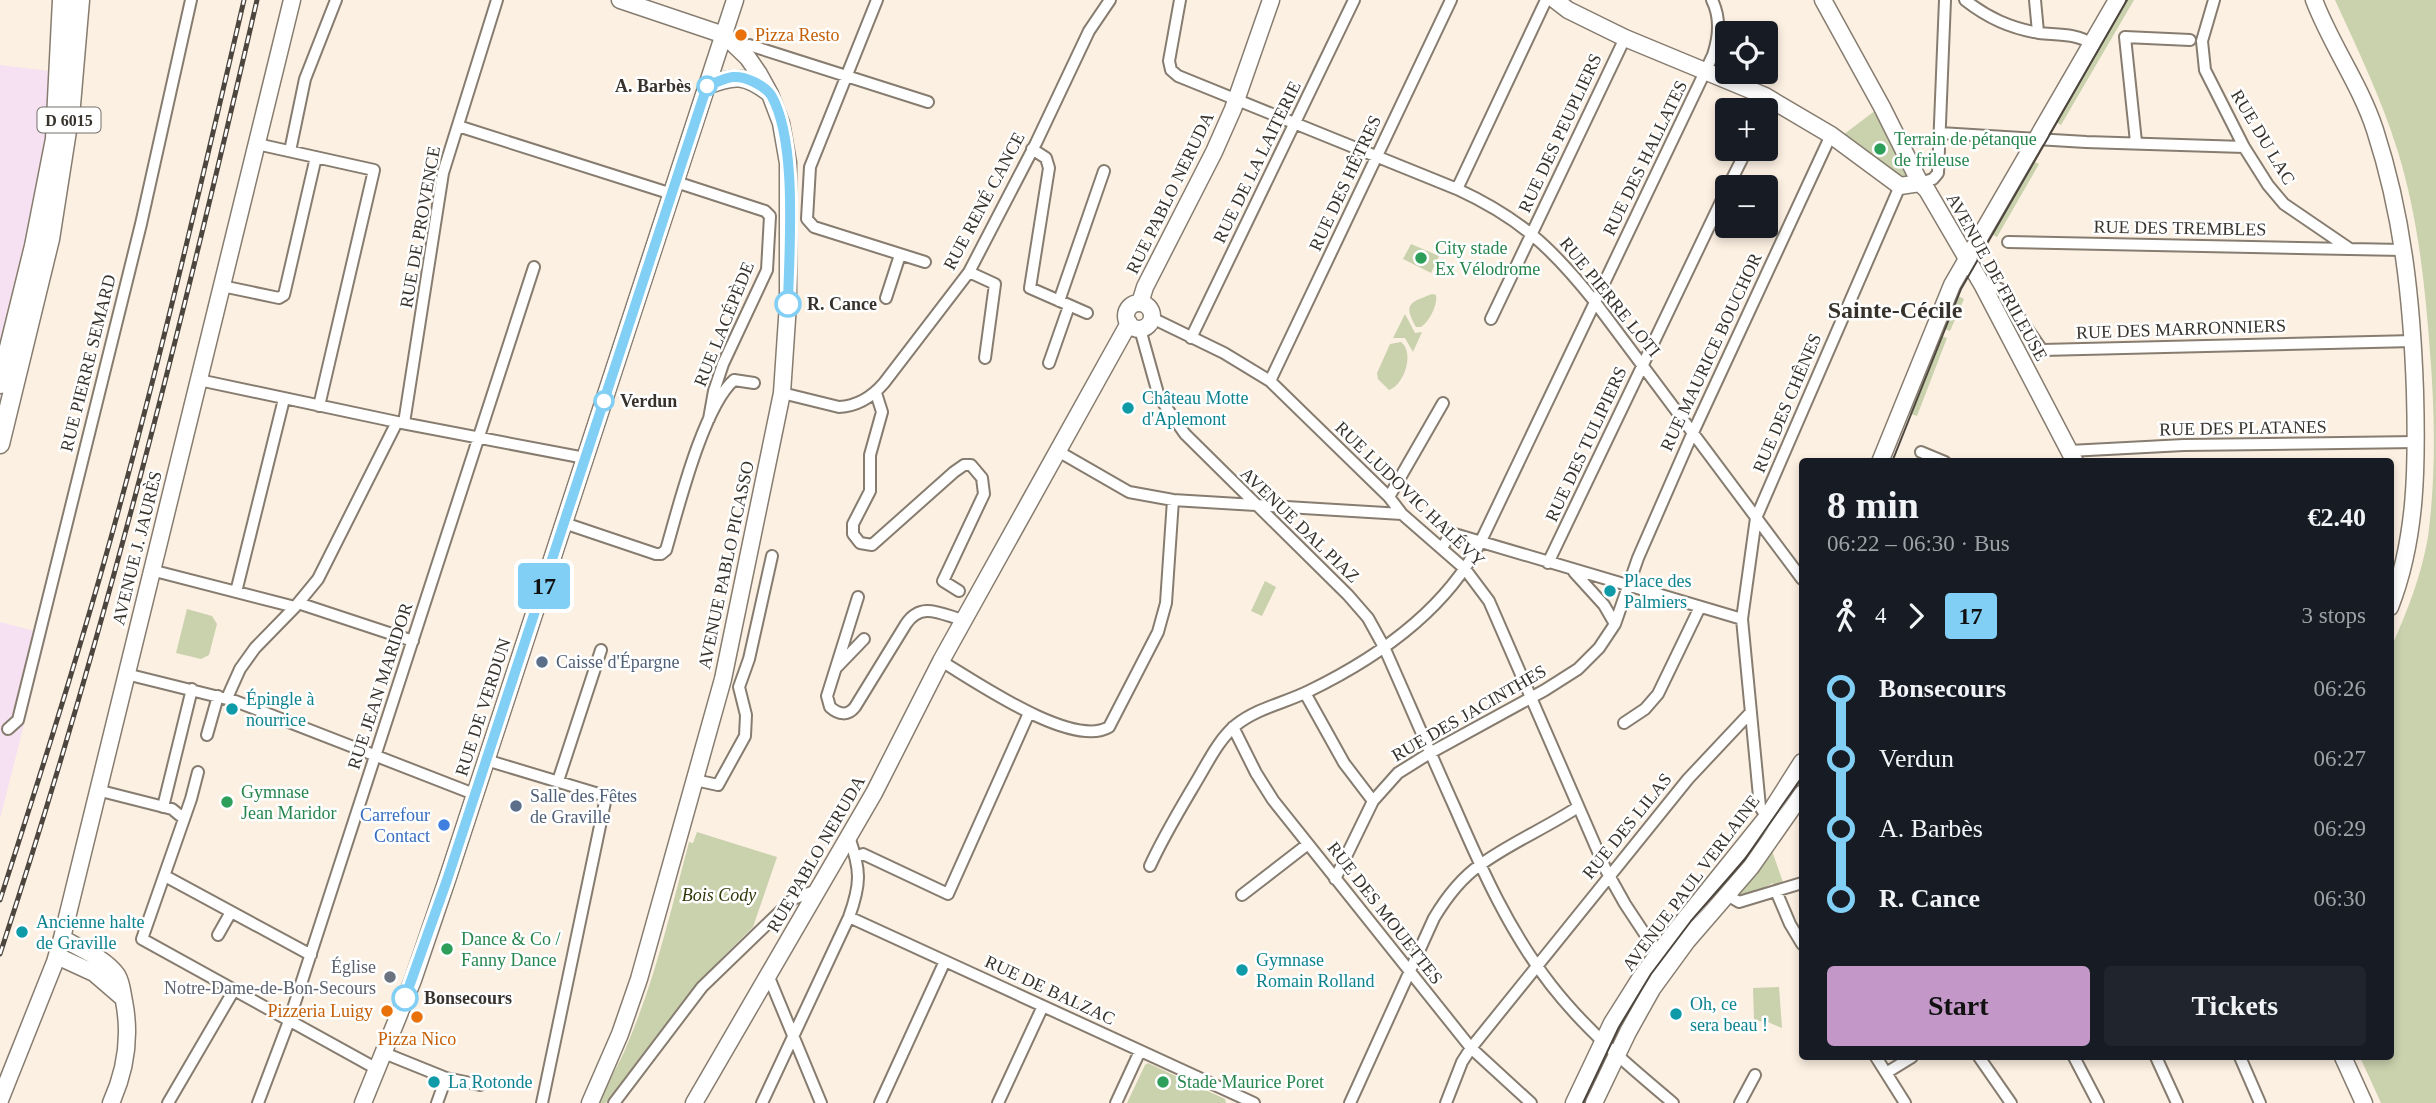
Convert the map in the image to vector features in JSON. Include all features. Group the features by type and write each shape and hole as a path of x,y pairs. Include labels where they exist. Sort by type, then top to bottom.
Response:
{"main road":[{"name":"D 6015","path":"0,384 34,246 55,139 62,0"},
{"name":"D 6015","path":"0,444 50,239 71,105 80,0"}],"street":[{"name":"RUE PIERRE SEMARD","path":"8,729 18,720 41,632 141,224 191,0"},
{"name":"AVENUE J. JAURÈS","path":"0,1100 62,938 292,0"},
{"path":"290,151 305,80 336,0"},
{"name":"RUE DE PROVENCE","path":"207,735 222,697 240,669 255,648 318,579 401,422 443,173 496,0"},
{"path":"620,0 724,35"},
{"name":"RUE DE VERDUN","path":"363,1103 416,970 736,0"},
{"path":"877,0 810,167 807,219 814,227 925,262"},
{"name":"RUE RENÉ CANCE","path":"876,393 969,272 1088,31 1110,0"},
{"path":"1180,0 1169,61 1171,70 1178,76 1236,100"},
{"name":"RUE PABLO NERUDA","path":"694,1103 880,783 941,661 1056,450 1140,323 1127,316 1129,308 1140,303 1145,287 1214,152 1236,100 1271,0"},
{"name":"RUE DE LA LAITERIE","path":"1191,338 1354,0"},
{"name":"RUE DES HÊTRES","path":"1270,382 1451,0"},
{"path":"1457,189 1546,0"},
{"path":"1555,0 1568,10 1625,38 1706,70 1756,98"},
{"name":"RUE DES HALLATES","path":"1233,727 1253,714 1305,693 1340,675 1384,647 1411,628 1465,569 1480,544 1706,70 1717,42 1718,23 1712,0"},
{"name":"AVENUE DE FRILEUSE","path":"1823,0 1920,183 1927,190 1983,286 2072,457"},
{"path":"1778,110 1831,135 1900,186 1933,179 1938,173 1945,0"},
{"path":"1965,0 1989,18 2011,27 2077,37 2092,44"},
{"path":"2035,0 2038,33"},
{"path":"1882,458 1952,285 2117,0"},
{"name":"RUE DU LAC","path":"2214,0 2202,41 2202,56 2215,92 2244,147 2268,185 2284,204 2350,249"},
{"path":"2314,0 2324,26 2363,98 2376,131 2398,218 2409,281 2417,442 2415,495 2410,533 2394,592"},
{"name":"AVENUE PABLO PICASSO","path":"590,1103 620,1034 639,979 723,679 782,393 788,304 788,163 781,124 770,94 759,74 724,35"},
{"path":"2136,142 2124,37 2190,40"},
{"name":"RUE DES PEUPLIERS","path":"1491,319 1625,38"},
{"path":"738,49 749,45 928,102"},
{"path":"707,86 733,77 743,78 770,94"},
{"name":"RUE PIERRE LOTI","path":"1236,100 1457,189 1493,206 1532,233 1569,269 1595,302 1799,575"},
{"path":"458,126 674,188"},
{"path":"1940,133 2244,147"},
{"name":"RUE MAURICE BOUCHOR","path":"1628,586 1637,558 1693,432 1831,135"},
{"path":"257,144 374,170 319,406"},
{"path":"1032,149 1046,158 1049,168 1030,288 1087,313"},
{"path":"222,286 279,298 284,295 316,157"},
{"path":"1049,363 1104,171"},
{"name":"RUE DES CHÊNES","path":"1767,817 1760,807 1742,619 1756,517 1900,186"},
{"name":"RUE LACÉPÈDE","path":"674,188 765,211 769,216 767,270 723,364 709,419"},
{"name":"RUE DES TULIPIERS","path":"1548,564 1715,215"},
{"name":"RUE DES TREMBLES","path":"2008,242 2350,249"},
{"path":"2350,249 2403,250"},
{"path":"886,298 900,255"},
{"name":"RUE JEAN MARIDOR","path":"258,1103 311,955 534,267"},
{"path":"969,272 995,284 985,358"},
{"name":"RUE DES MARRONNIERS","path":"1983,286 2000,289 2042,350 2414,341"},
{"path":"1140,303 1148,307 1140,323"},
{"name":"RUE LUDOVIC HALÉVY","path":"1140,323 1191,338 1224,353 1270,382 1389,497 1402,514 1465,569 1489,601 1609,876 1658,954"},
{"name":"AVENUE DAL PIAZ","path":"1140,323 1159,397 1185,434 1368,618 1384,647 1480,865 1510,925 1537,966 1569,1006 1616,1055 1673,1103"},
{"path":"199,380 585,458"},
{"path":"564,523 661,554 666,550 709,419 734,380 754,383"},
{"path":"782,393 839,407 861,402 876,393 882,412 870,456 870,491 853,524 853,534 860,543 872,545 964,465 971,466 982,478 984,494 943,581 959,591"},
{"path":"236,592 284,398"},
{"path":"1389,497 1443,403"},
{"name":"RUE DES PLATANES","path":"2072,457 2184,446 2417,442"},
{"path":"1056,450 1129,492 1172,500 1402,514"},
{"path":"1922,452 1936,458"},
{"path":"941,661 1053,725 1101,732 1109,727 1160,623 1166,603 1172,500"},
{"path":"1442,548 1451,533 1480,544 1742,619"},
{"path":"695,780 718,785 743,741 746,715 739,687 749,659 772,556"},
{"path":"151,570 297,605 413,641"},
{"path":"1572,570 1604,605 1615,624"},
{"name":"RUE DES JACINTHES","path":"1335,879 1373,801 1398,773 1578,669 1599,648 1615,624 1628,586"},
{"path":"858,597 827,696 828,704 837,713 848,713 855,707 915,613 924,610 963,620"},
{"path":"1624,723 1645,709 1658,694 1700,607"},
{"path":"835,669 863,639"},
{"path":"558,781 601,650"},
{"path":"126,674 222,697 474,794"},
{"path":"163,807 192,689"},
{"path":"1305,693 1344,763 1373,801"},
{"name":"RUE DES LILAS","path":"1446,1103 1456,1074 1471,1048 1688,779 1751,712"},
{"path":"856,857 863,855 948,894 1029,713"},
{"path":"1150,866 1217,747 1233,727"},
{"name":"RUE DES MOUETTES","path":"1233,727 1273,800 1409,973 1471,1048 1531,1103"},
{"path":"486,760 602,795 605,802 542,1103"},
{"name":"AVENUE PAUL VERLAINE","path":"1574,1103 1603,1041 1658,954 1767,817 1799,767"},
{"path":"198,772 142,939 377,1069"},
{"path":"97,790 172,809 184,818"},
{"name":"AVENUE PAUL VERLAINE","path":"1594,1103 1616,1055 1652,989 1687,941 1766,847 1799,798"},
{"path":"1350,1103 1434,918 1444,902 1480,865 1578,807"},
{"path":"762,1103 858,894 860,873 849,837"},
{"path":"1242,895 1308,844"},
{"path":"165,876 311,955"},
{"path":"1727,895 1740,902 1799,884"},
{"path":"614,1103 702,987 793,899 817,890"},
{"path":"1776,891 1799,939"},
{"path":"218,935 231,912"},
{"name":"RUE DE BALZAC","path":"849,918 1140,1051 1234,1099 1254,1103"},
{"path":"62,938 107,965 117,975 122,986 128,1025 126,1054 111,1103"},
{"path":"57,956 94,973 123,998"},
{"path":"880,1103 944,961"},
{"path":"768,975 821,1103"},
{"path":"168,1103 234,990"},
{"path":"998,1103 1043,1006"},
{"path":"1116,1103 1140,1051"},
{"path":"384,1053 446,1078 480,1085"},
{"path":"1878,1060 1905,1103"},
{"path":"1886,1073 1907,1060"},
{"path":"1981,1060 2011,1103"},
{"path":"2076,1060 2098,1103"},
{"path":"2158,1060 2177,1103"},
{"path":"2241,1060 2260,1103"},
{"path":"2344,1060 2364,1103"},
{"path":"1740,1103 1755,1075"},
{"path":"437,1103 446,1078"}],"shaded area":[{"path":"0,65 66,73 0,422"},
{"path":"0,622 47,634 0,819"}],"green space":[{"path":"2124,0 2134,0 2061,125 2054,121"},
{"path":"2335,0 2436,0 2436,1103 2381,1103 2361,1060 2394,1060 2394,641 2413,594 2428,537 2434,422 2426,302 2411,201 2385,113"},
{"path":"1876,110 1891,133 1891,145 1909,174 1905,180 1843,135"},
{"path":"2031,160 2039,164 1997,237 1989,233"},
{"name":"City stade Ex Vélodrome","path":"1411,244 1439,256 1431,273 1403,259"},
{"path":"1432,294 1436,295 1436,304 1432,313 1424,325 1416,327 1410,313 1410,305"},
{"path":"1956,295 1964,299 1950,331 1942,328"},
{"path":"1405,314 1415,333 1422,332 1413,352 1405,338 1393,338"},
{"path":"1939,335 1947,338 1917,416 1908,413"},
{"path":"1401,342 1407,353 1406,368 1399,382 1389,390 1378,379 1377,373 1390,344"},
{"path":"1265,581 1276,587 1262,616 1251,611"},
{"path":"187,609 212,616 217,624 209,655 201,659 176,653"},
{"path":"1799,776 1799,793 1736,881 1729,875"},
{"name":"Bois Cody","path":"697,832 777,857 753,927 697,983 606,1103 598,1103 637,1020 662,945 689,842 693,843"},
{"path":"1771,848 1784,885 1775,888 1773,883 1765,887 1765,890 1740,897 1737,895"},
{"path":"1779,987 1782,1028 1768,1022 1754,1021 1753,988"},
{"name":"Stade Maurice Poret","path":"1148,1063 1225,1099 1226,1103 1127,1103"}],"tram line":[{"path":"1894,458 1961,289 2127,0"},
{"path":"1583,1103 1619,1027 1651,974 1691,921 1745,859 1799,781"}],"railway":[{"path":"0,900 66,692 122,496 177,284 244,0"},
{"path":"0,954 38,836 107,599 170,360 257,0"}],"bus line":[{"name":"17","path":"405,998 447,880 707,86 725,79 743,78 770,94 781,124 788,163 788,304"}],"place":[{"name":"Pizza Resto","path":"741,35"},
{"name":"A. Barbès","path":"707,86"},
{"name":"Terrain de pétanque de frileuse","path":"1880,149"},
{"name":"City stade Ex Vélodrome","path":"1421,258"},
{"name":"R. Cance","path":"788,304"},
{"name":"Verdun","path":"604,401"},
{"name":"Château Motte d'Aplemont","path":"1128,408"},
{"name":"Place des Palmiers","path":"1610,591"},
{"name":"Caisse d'Épargne","path":"542,662"},
{"name":"Épingle à nourrice","path":"232,709"},
{"name":"Gymnase Jean Maridor","path":"227,802"},
{"name":"Salle des Fêtes de Graville","path":"516,806"},
{"name":"Carrefour Contact","path":"444,825"},
{"name":"Ancienne halte de Graville","path":"22,932"},
{"name":"Dance & Co / Fanny Dance","path":"447,949"},
{"name":"Gymnase Romain Rolland","path":"1242,970"},
{"name":"Église Notre-Dame-de-Bon-Secours","path":"390,977"},
{"name":"Bonsecours","path":"405,998"},
{"name":"Pizzeria Luigy","path":"387,1011"},
{"name":"Oh, ce sera beau !","path":"1676,1014"},
{"name":"Pizza Nico","path":"417,1017"},
{"name":"La Rotonde","path":"434,1082"},
{"name":"Stade Maurice Poret","path":"1163,1082"}],"district":[{"name":"Sainte-Cécile","path":"1895,310"}]}
